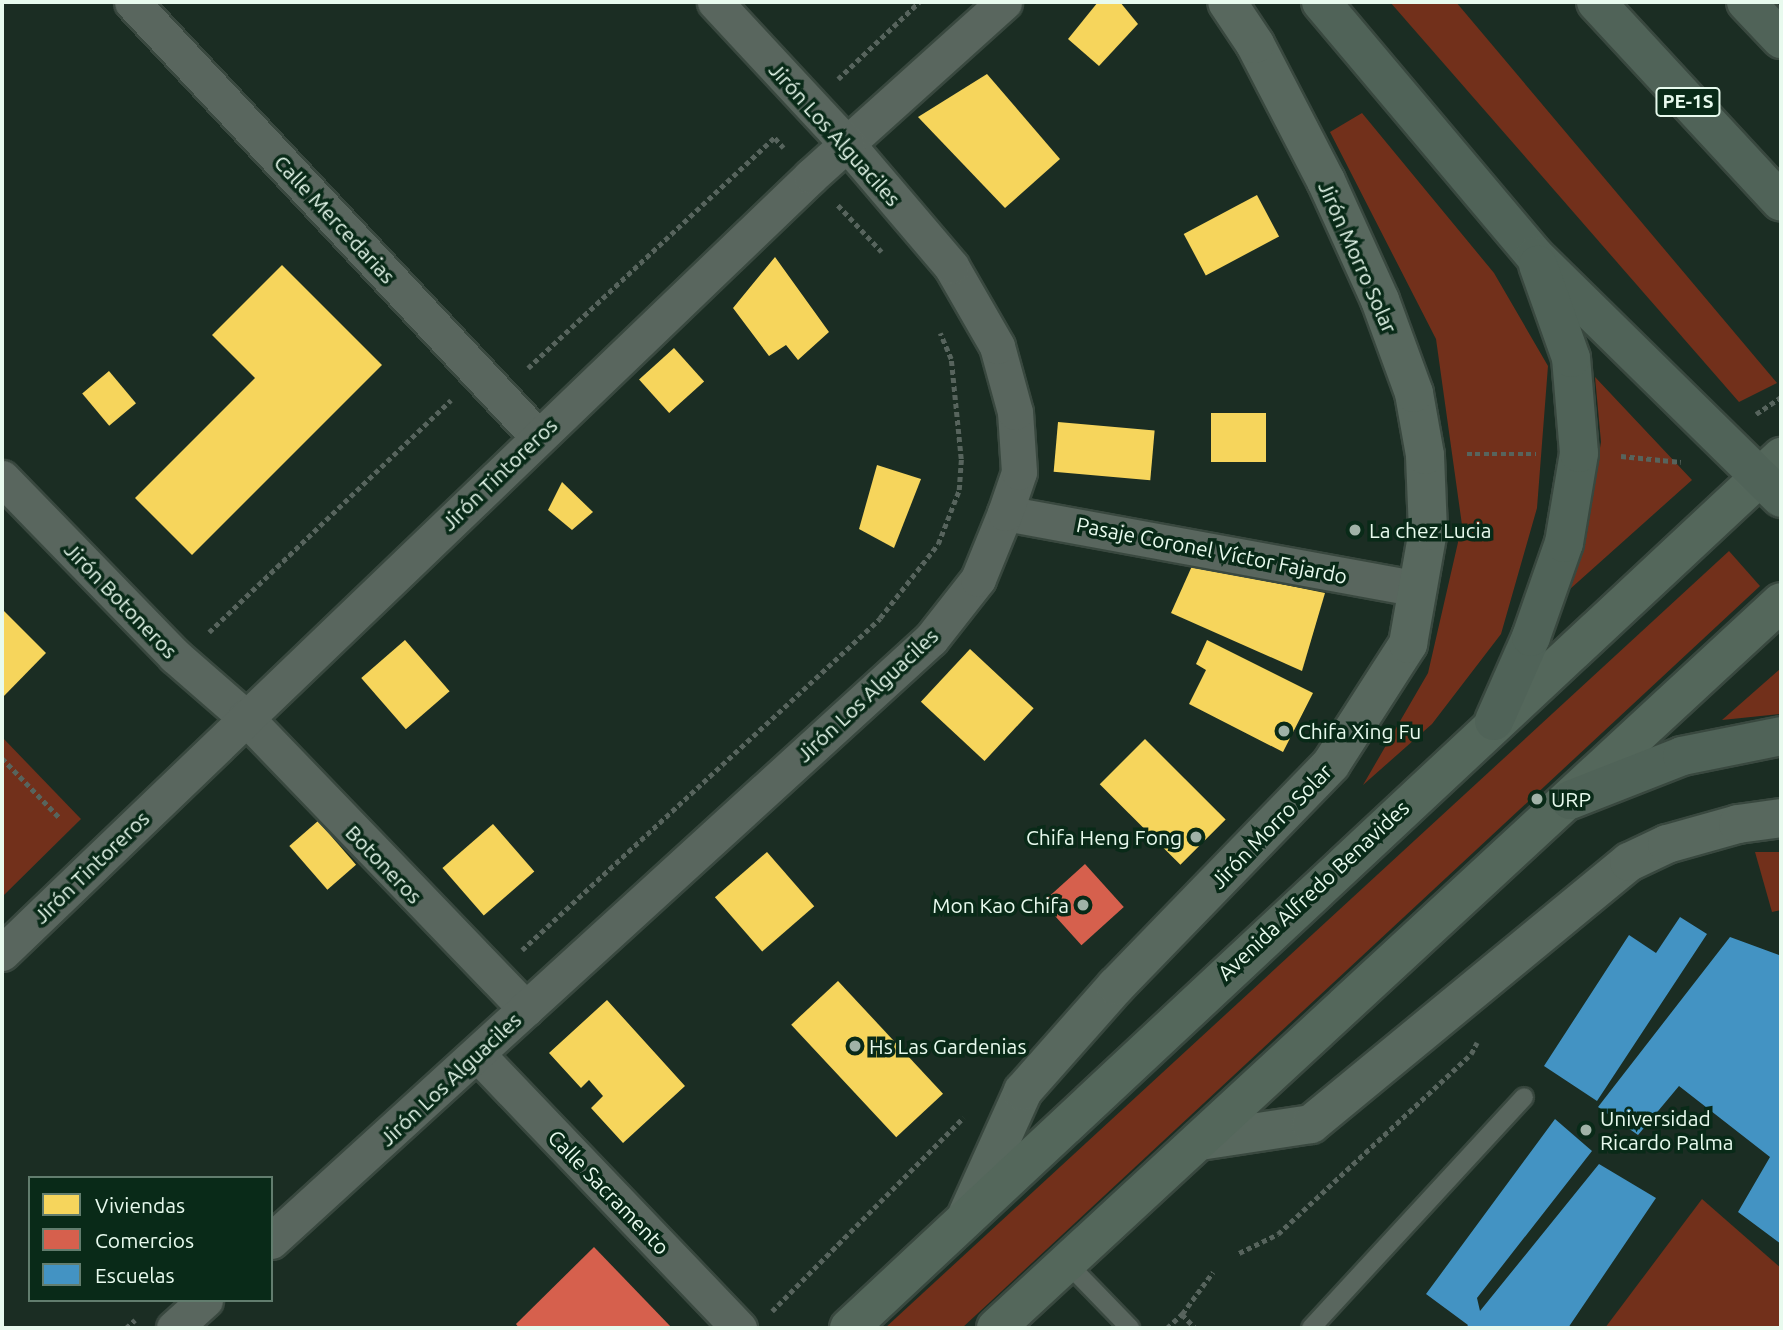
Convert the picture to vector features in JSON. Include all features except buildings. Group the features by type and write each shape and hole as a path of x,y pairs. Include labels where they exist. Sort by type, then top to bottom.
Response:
{"highway":[{"path":"1321,2 1535,256 1774,477"},
{"name":"PE-1S","path":"1596,2 1781,202"},
{"path":"1746,2 1781,39"},
{"path":"1494,721 1531,637 1564,543 1579,453 1571,358 1535,256"},
{"path":"1570,800 1682,756 1781,737"}],"main road":[{"name":"Avenida Alfredo Benavides","path":"849,1328 968,1213 1494,721 1774,477"},
{"path":"996,1328 1781,602"}],"street":[{"name":"Calle Mercedarias","path":"132,2 538,437"},
{"name":"Jirón Los Alguaciles","path":"273,1239 931,639 978,579 1005,513 1018,472 1015,412 997,346 951,266 847,144 715,2"},
{"name":"Jirón Tintoreros","path":"2,953 811,176 1004,2"},
{"name":"Jirón Morro Solar","path":"968,1213 1023,1091 1116,986 1331,764 1408,644 1428,531 1425,455 1413,393 1380,300 1326,181 1255,44 1227,2"},
{"name":"Jirón Botoneros","path":"2,478 175,656 245,717"},
{"name":"Pasaje Coronel Víctor Fajardo","path":"1005,513 1418,589"},
{"name":"Botoneros","path":"245,717 493,978 526,1009"},
{"path":"1199,1141 1311,1124 1629,862 1667,844 1738,824 1781,818"},
{"name":"Calle Sacramento","path":"478,1055 752,1324"},
{"path":"174,1328 203,1302"}],"lane":[{"path":"1311,1328 1524,1097"},
{"path":"1067,1263 1130,1328"}],"path":[{"path":"209,632 453,399 473,422 919,2"},
{"path":"811,176 886,256"},
{"path":"493,978 880,618 938,544 959,490 961,458 951,359 937,327"},
{"path":"1750,419 1781,397"},
{"path":"2,758 59,817"},
{"path":"752,1324 968,1112"},
{"path":"1167,1328 1182,1314 1213,1272"},
{"path":"1182,1314 1195,1328"}],"shaded area":[{"path":"1390,2 1456,2 1777,383 1739,402"},
{"path":"1362,113 1494,273 1548,366 1537,508 1501,634 1432,724 1363,785 1428,673 1462,525 1436,339 1330,132"},
{"path":"1595,377 1692,480 1560,598 1590,507 1601,442"},
{"path":"1729,551 1760,586 962,1328 885,1328"},
{"path":"1781,668 1781,714 1722,720"},
{"path":"2,737 81,819 2,897"},
{"path":"1755,852 1781,852 1781,910 1772,912"},
{"path":"1702,1199 1781,1268 1781,1328 1605,1328"}],"place":[{"name":"La chez Lucia","path":"1355,530"},
{"name":"Chifa Xing Fu","path":"1284,731"},
{"name":"URP","path":"1537,799"},
{"name":"Chifa Heng Fong","path":"1196,837"},
{"name":"Mon Kao Chifa","path":"1083,905"},
{"name":"Hs Las Gardenias","path":"855,1046"},
{"name":"Universidad Ricardo Palma","path":"1586,1130"}]}
